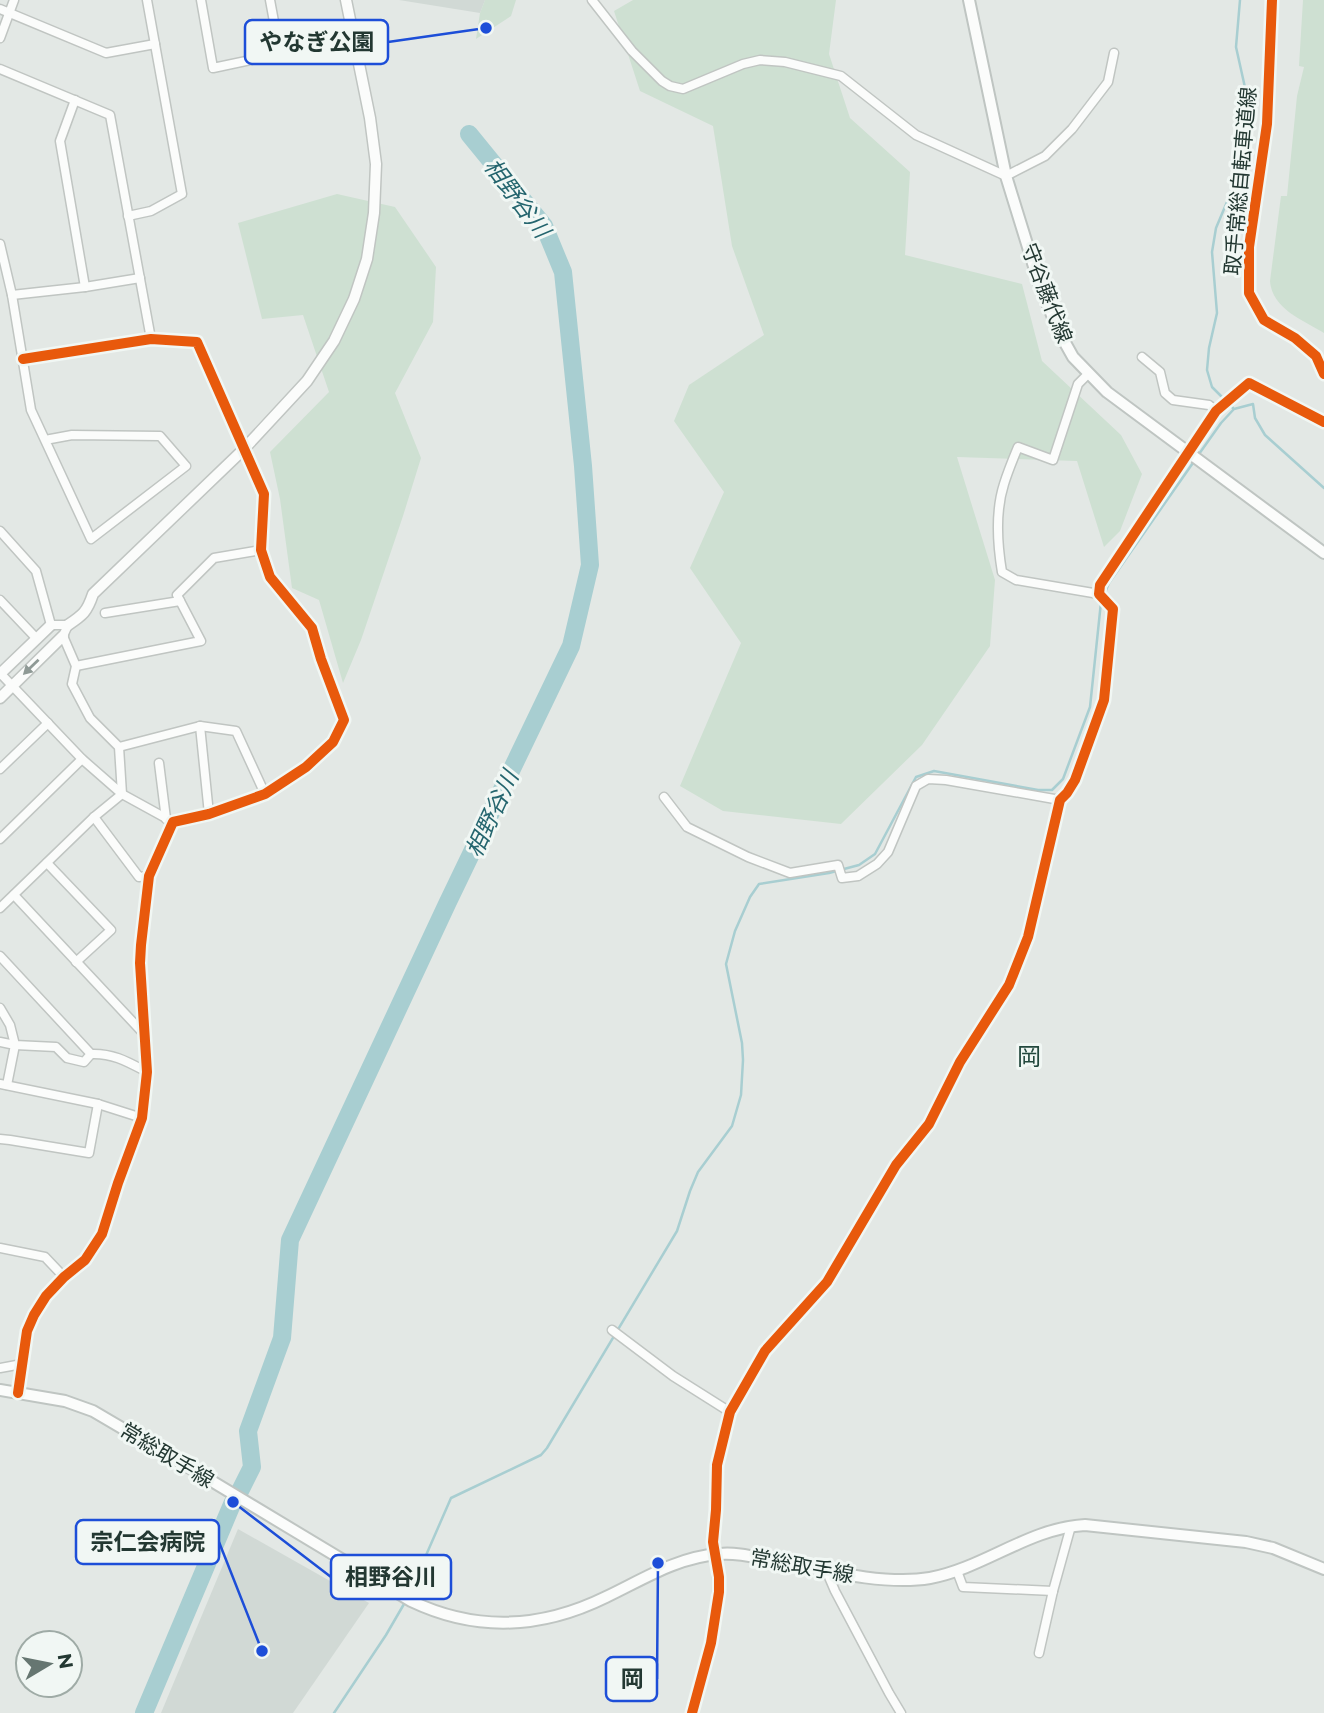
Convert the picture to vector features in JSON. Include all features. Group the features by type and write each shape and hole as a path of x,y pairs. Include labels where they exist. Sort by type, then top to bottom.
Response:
{"main road":[{"name":"守谷藤代線","path":"970,0 1006,176 1040,286 1059,332 1073,357 1107,392 1324,553"},
{"name":"常総取手線","path":"0,1390 65,1401 93,1411 411,1601 461,1619 518,1623 558,1617 670,1565 715,1554 743,1555 894,1580 926,1579 957,1571 1038,1535 1071,1526 1239,1541 1265,1546 1324,1569"}],"street":[{"path":"0,38 14,0"},
{"path":"128,216 151,211 182,194 148,0"},
{"path":"201,0 213,68 353,38"},
{"path":"270,0 280,54"},
{"path":"23,359 151,340 197,342 244,449 264,494 261,550 270,577 312,628 344,720 333,742 306,767 265,794 209,814 169,821 122,794 82,759 0,674 51,625 68,625 83,616 93,594 244,449 307,381 334,341 355,299 367,259 374,213 376,164 370,118 346,0"},
{"path":"592,0 632,51 670,86 683,89 743,64 760,60 785,62 841,76 916,135 1006,176 1045,156 1072,130 1108,82 1114,53"},
{"path":"0,9 106,53 155,44"},
{"path":"0,69 110,115 151,340"},
{"path":"75,100 60,141 85,287"},
{"path":"0,244 12,295 31,410 91,539 186,466 160,436 72,435 45,440"},
{"path":"12,295 139,278"},
{"path":"1142,357 1160,372 1166,393 1173,400 1219,408"},
{"path":"692,1713 711,1643 719,1592 713,1542 717,1465 730,1412 765,1351 827,1282 896,1165 929,1124 960,1062 1009,985 1028,937 1060,800 1075,780 1104,700 1113,609 1099,595 1016,580 1002,572 998,547 998,517 1003,485 1018,447 1054,460 1078,384 1088,374"},
{"path":"1099,595 1100,585 1194,456 1219,408 1249,383 1324,422"},
{"path":"0,531 36,571 51,625"},
{"path":"76,666 201,641 177,595 214,558 261,550"},
{"path":"0,600 37,639"},
{"path":"105,613 180,601"},
{"path":"0,698 63,636 68,625"},
{"path":"63,636 76,666 72,684 90,718 119,747 122,794"},
{"path":"0,769 48,723"},
{"path":"119,747 200,726 236,731 265,794"},
{"path":"200,726 209,814"},
{"path":"0,839 82,759"},
{"path":"19,1393 27,1331 34,1315 46,1296 85,1260 102,1234 142,1118 147,1072 141,944 149,876 169,821 159,764"},
{"path":"664,797 687,827 748,857 790,873 838,865 842,878 858,876 877,864 888,852 916,786 928,779 1060,800"},
{"path":"0,908 94,817 122,794"},
{"path":"94,817 139,877 149,876"},
{"path":"47,863 111,930 76,962"},
{"path":"14,895 145,1035"},
{"path":"0,956 91,1054"},
{"path":"0,1008 10,1025 15,1045 3,1085 98,1104 142,1118"},
{"path":"0,1042 56,1047 67,1058 84,1062 91,1054 104,1053 117,1056 147,1072"},
{"path":"0,1139 89,1153 98,1104"},
{"path":"0,1248 45,1258 64,1277"},
{"path":"616,1333 673,1376 730,1412"},
{"path":"0,1368 22,1364"},
{"path":"1039,1653 1071,1526"},
{"path":"826,1570 901,1713"},
{"path":"957,1571 963,1587 1053,1591"}],"shaded area":[{"path":"399,0 485,0 480,13"},
{"path":"238,1529 369,1603 293,1713 161,1713"}],"green space":[{"path":"485,0 516,0 511,16 476,39 480,13"},
{"path":"633,0 836,0 829,54 850,118 910,172 905,255 1022,284 1042,361 1121,435 1142,474 1120,531 1104,547 1077,461 957,457 995,580 990,646 922,745 841,824 723,811 680,786 741,643 690,568 724,492 674,421 689,385 764,335 732,246 713,126 640,91 614,11"},
{"path":"1303,0 1324,0 1324,333 1282,306 1272,291 1270,281 1281,196 1287,196 1297,96 1304,67 1299,66"},
{"path":"337,194 395,207 436,267 433,322 395,393 421,458 361,640 343,683 319,600 292,588 280,499 270,452 329,392 303,315 262,319 238,223"}],"waterway":[{"path":"1233,408 1212,387 1207,370 1217,313 1212,252 1216,228 1243,164 1250,110 1236,47 1240,0"},
{"name":"相野谷川","path":"240,1491 252,1467 248,1431 282,1338 290,1240 571,646 590,565 583,466 563,272 544,226 469,134"},
{"path":"1199,454 1234,409 1253,404 1255,418 1265,435 1324,488"},
{"path":"410,1592 451,1498 541,1455 547,1448 677,1231 698,1172 732,1126 741,1095 743,1060 726,964 735,931 750,897 759,884 829,873 859,865 875,854 916,777 934,771 1038,790 1052,790 1063,779 1090,707 1101,602 1109,583 1195,460"},
{"name":"相野谷川","path":"144,1713 233,1502"},
{"path":"334,1713 404,1604"}],"cycle path":[{"name":"取手常総自転車道線","path":"1272,0 1267,124 1249,247 1249,293 1264,320 1295,338 1316,356 1324,374"},
{"path":"18,1393 27,1331 34,1315 46,1296 85,1260 102,1234 142,1118 147,1072 141,945 149,876 173,822 209,814 265,794 306,767 333,742 344,720 312,628 270,577 261,550 264,494 197,342 151,339 23,359"},
{"path":"692,1713 711,1643 719,1592 713,1542 717,1465 730,1412 765,1351 827,1282 896,1165 929,1124 960,1062 1009,985 1028,937 1060,800 1075,780 1104,700 1113,609 1099,594 1100,585 1216,411 1249,383 1324,422"}],"place":[{"name":"やなぎ公園","path":"486,28"},
{"name":"相野谷川","path":"233,1502"},
{"name":"岡","path":"658,1563"},
{"name":"宗仁会病院","path":"262,1651"}],"district":[{"name":"岡","path":"1029,1056"}]}
